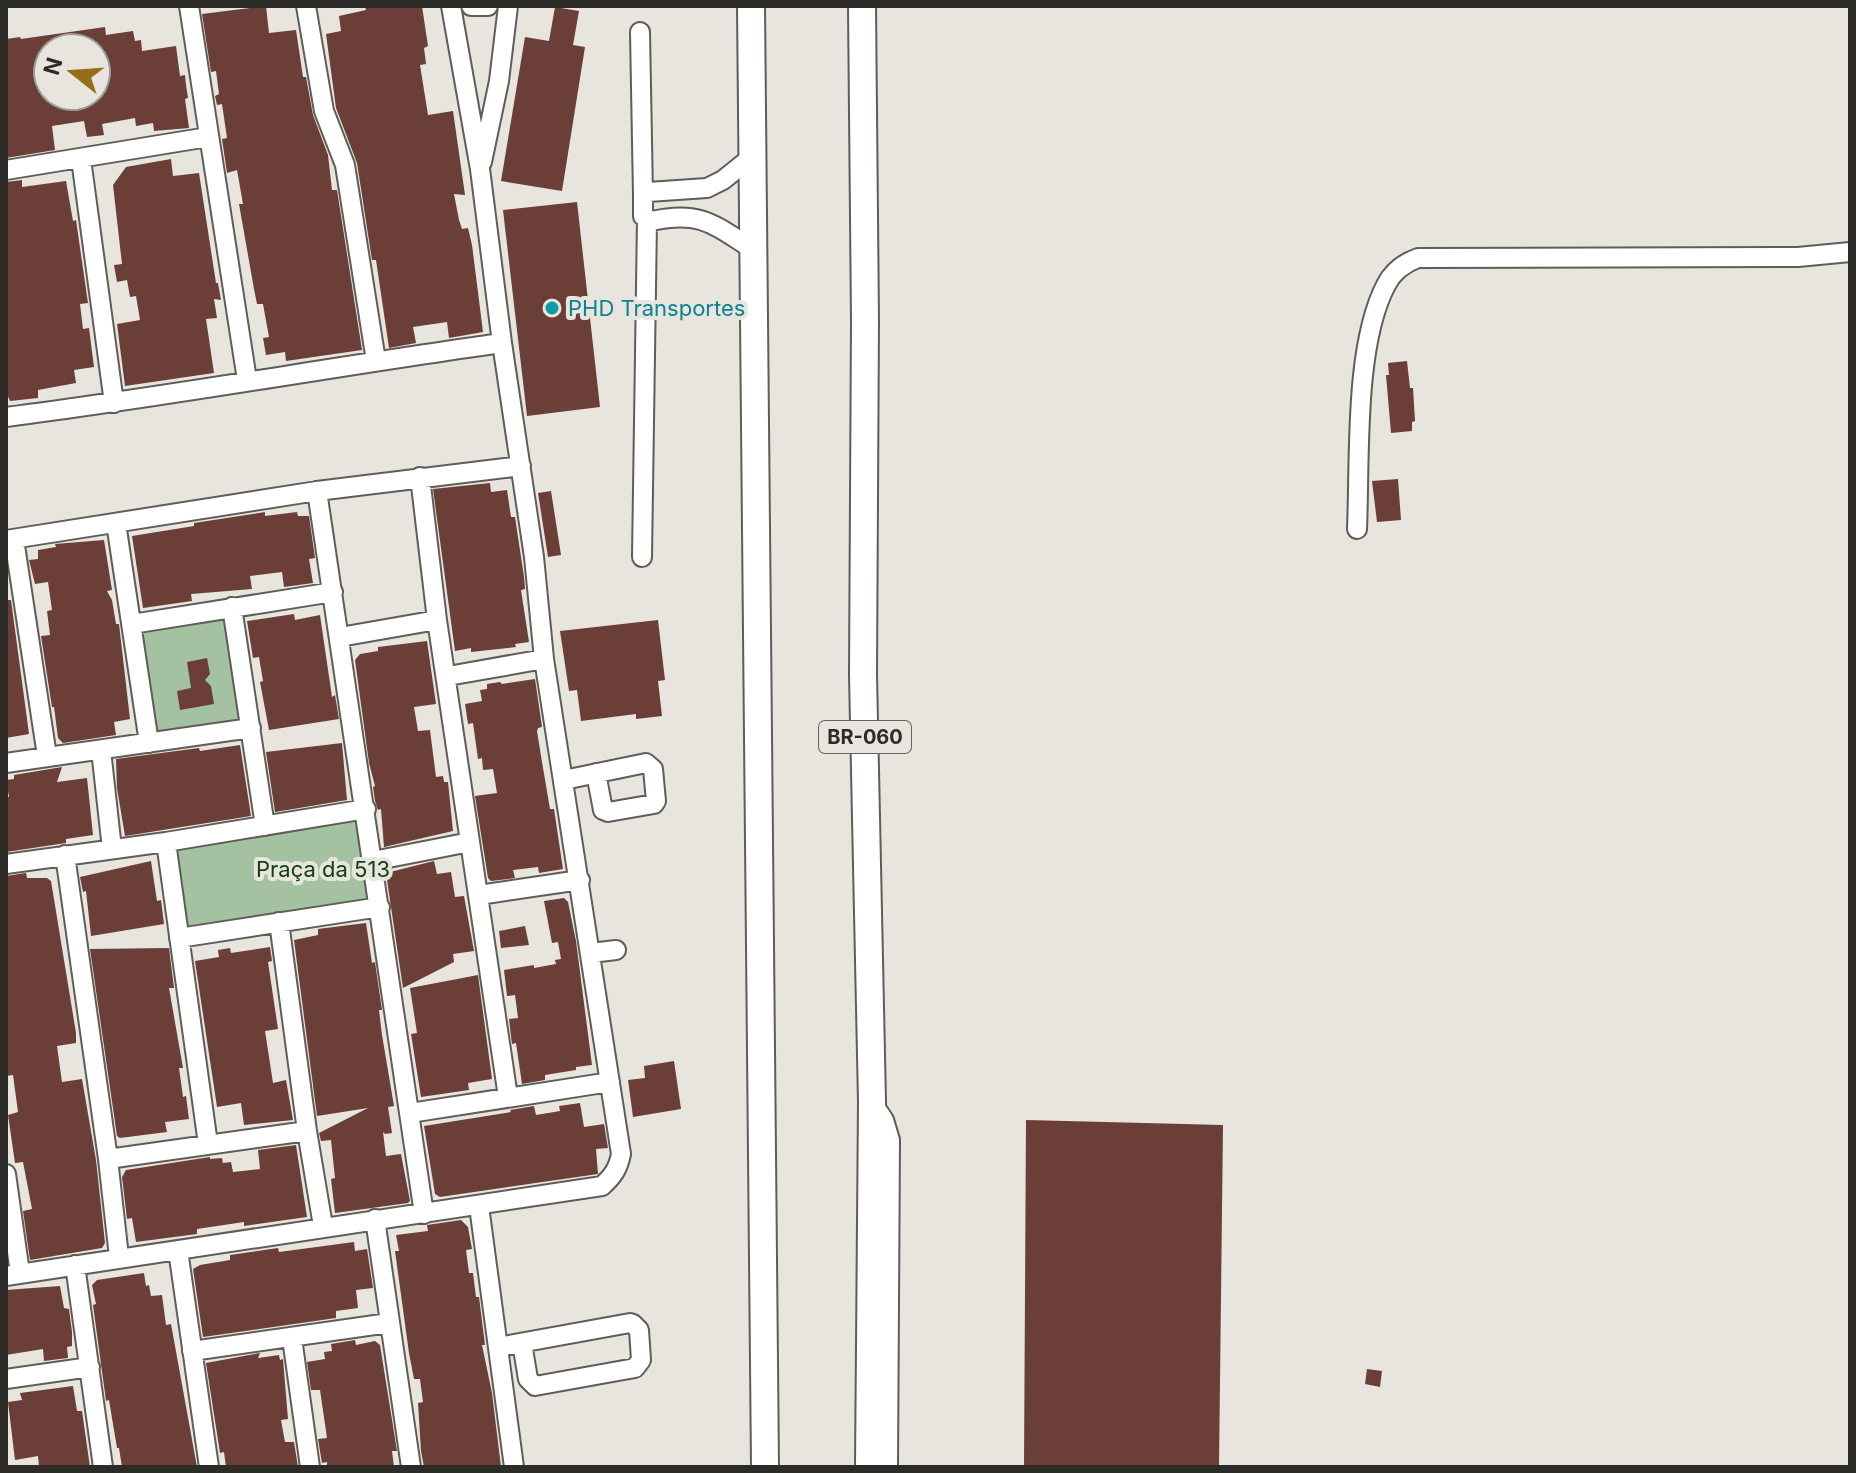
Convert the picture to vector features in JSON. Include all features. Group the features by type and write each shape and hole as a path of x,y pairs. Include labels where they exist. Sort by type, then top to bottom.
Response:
{"highway":[{"path":"751,6 765,1467"},
{"name":"BR-060","path":"862,6 865,321 863,675 872,1102 869,1467"}],"street":[{"path":"189,6 247,380"},
{"path":"306,6 324,111 345,165 376,361"},
{"path":"6,1174 13,1274 602,1186 613,1177 619,1165 621,1154 544,659 534,557 480,169 451,6"},
{"path":"471,6 488,6"},
{"path":"480,169 499,81 508,6"},
{"path":"640,32 642,210 647,220 642,557"},
{"path":"6,170 208,137"},
{"path":"643,196 648,192 713,187 753,156"},
{"path":"81,159 114,403"},
{"path":"647,220 682,216 699,219 754,250"},
{"path":"1357,529 1363,371 1368,339 1387,282 1407,262 1418,258 1798,257 1850,252"},
{"path":"6,417 502,343"},
{"path":"47,756 10,540 317,491 521,466"},
{"path":"420,477 437,620 448,676 508,1097"},
{"path":"317,491 424,1214"},
{"path":"116,523 149,743"},
{"path":"132,624 333,592"},
{"path":"232,607 265,826"},
{"path":"340,637 437,620"},
{"path":"448,676 544,659"},
{"path":"6,763 251,728"},
{"path":"101,750 112,849"},
{"path":"564,780 596,773"},
{"path":"6,864 166,842 366,809"},
{"path":"166,842 208,1144"},
{"path":"373,861 470,842"},
{"path":"65,855 119,1257"},
{"path":"479,895 580,880"},
{"path":"179,938 380,907"},
{"path":"279,922 323,1226"},
{"path":"591,953 616,950"},
{"path":"410,1113 610,1082"},
{"path":"872,1102 884,1120 890,1140 888,1467"},
{"path":"108,1159 307,1131"},
{"path":"479,1206 514,1467"},
{"path":"375,1219 411,1467"},
{"path":"178,1250 209,1467"},
{"path":"75,1265 103,1467"},
{"path":"192,1351 389,1323"},
{"path":"498,1347 633,1324 639,1330 641,1360 635,1368 535,1386 528,1379 522,1343"},
{"path":"292,1338 310,1467"},
{"path":"6,1379 90,1367"}],"green space":[{"path":"238,602 256,738 147,754 131,617"},
{"name":"Praça da 513","path":"372,804 387,916 174,948 159,839"}],"building":[{"path":"266,6 269,33 296,30 303,77 306,77 313,115 328,155 332,190 337,190 362,350 286,361 285,352 266,355 263,338 269,337 263,304 257,304 254,289 239,204 243,204 237,170 227,173 222,139 227,138 222,104 217,105 215,96 219,94 216,71 211,72 202,14"},
{"path":"365,6 422,6 428,46 424,48 426,64 420,65 428,115 453,111 465,195 454,194 462,229 468,228 472,245 483,332 449,338 447,322 413,327 416,343 389,348 357,163 336,108 326,34 341,31 339,16 366,10"},
{"path":"555,7 579,11 573,45 585,47 562,191 501,181 525,37 549,41"},
{"path":"105,27 106,32 70,32"},
{"path":"133,31 135,41 141,40 142,51 176,46 180,76 185,75 189,128 154,131 153,123 136,126 135,118 102,124 104,135 87,137 84,121 52,126 55,150 6,158 6,39 32,37 32,112 112,112 112,34"},
{"path":"171,159 173,176 199,173 221,300 214,299 217,318 206,319 214,373 125,386 117,324 140,320 136,296 130,297 127,280 117,282 114,265 122,264 113,185 126,167"},
{"path":"22,180 22,187 66,181 73,221 76,220 88,303 80,304 83,329 89,328 94,367 74,370 76,383 38,390 38,398 10,401 6,392 6,182"},
{"name":"PHD Transportes","path":"577,202 600,407 527,416 503,210"},
{"path":"1407,361 1415,421 1412,422 1412,431 1391,433 1386,375 1389,375 1388,363"},
{"path":"1398,479 1401,520 1377,522 1372,481"},
{"path":"490,483 491,492 507,490 511,517 515,517 529,642 515,644 516,647 455,651 433,489"},
{"path":"551,491 561,555 548,557 538,493"},
{"path":"265,512 265,516 297,512 298,516 309,516 315,558 309,559 313,583 284,587 282,572 250,576 252,589 191,594 192,601 143,608 132,536"},
{"path":"104,540 112,590 107,591 112,600 116,624 119,624 130,719 114,722 116,735 63,743 58,738 41,636 50,635 47,611 52,610 48,582 35,584 29,560 38,559 38,550 56,547 55,544"},
{"path":"6,600 11,600 29,734 6,738"},
{"path":"294,614 295,620 320,615 332,697 335,695 339,719 269,730 260,682 263,681 259,657 253,658 247,621"},
{"path":"658,620 665,680 658,681 662,716 636,719 636,714 581,721 577,690 569,691 560,631"},
{"path":"427,641 436,704 414,707 418,731 430,730 436,777 443,776 444,782 448,782 453,831 384,847 381,809 378,810 375,801 355,660 360,654 378,651 378,647"},
{"path":"207,658 210,674 205,680 211,686 214,704 180,710 177,691 191,688 187,662"},
{"path":"535,679 542,727 537,731 563,869 539,873 538,867 513,870 515,878 491,881 475,796 497,793 493,769 483,770 482,758 478,759 473,723 468,724 465,704 482,701 480,690 487,689 487,684"},
{"path":"342,743 347,800 275,812 266,752"},
{"path":"240,745 251,816 125,836 116,759"},
{"path":"62,767 57,782 87,778 93,835 66,839 66,843 6,852 6,797 9,797 6,780 14,779 14,775"},
{"path":"151,861 164,924 91,936 86,891 83,892 80,877"},
{"path":"434,861 437,874 451,872 455,897 464,896 474,951 453,954 454,962 403,988 386,873"},
{"path":"26,873 27,878 47,878 51,881 76,1033 76,1043 57,1046 62,1082 82,1079 96,1160 105,1243 102,1248 30,1260 23,1211 32,1209 23,1162 15,1163 8,1115 18,1112 13,1075 6,1076 6,876"},
{"path":"564,898 568,902 576,941 592,1065 545,1075 545,1080 522,1084 509,1019 518,1018 515,995 507,996 504,970 556,964 555,960 561,959 558,942 552,943 544,901"},
{"path":"366,923 372,963 375,962 382,1035 394,1106 388,1107 392,1133 383,1132 386,1156 401,1154 410,1201 335,1213 331,1140 321,1141 319,1133 368,1108 317,1116 294,940 318,935 318,929"},
{"path":"525,926 529,945 501,948 499,931"},
{"path":"270,947 272,961 268,962 278,1029 265,1031 273,1083 286,1080 293,1120 244,1125 241,1103 217,1107 195,961 219,957 218,950 230,948 231,953"},
{"path":"169,948 174,988 169,988 183,1068 179,1068 183,1097 186,1096 189,1119 165,1122 167,1132 120,1138 117,1136 90,949"},
{"path":"478,975 492,1079 468,1083 469,1090 421,1097 411,1034 417,1033 410,988"},
{"path":"674,1061 681,1109 633,1117 628,1080 645,1078 644,1066"},
{"path":"580,1103 584,1127 604,1124 608,1148 596,1149 598,1174 440,1197 435,1194 424,1126 534,1106 536,1115 560,1111 559,1106"},
{"path":"1026,1120 1223,1125 1219,1467 1024,1467"},
{"path":"296,1145 307,1217 244,1226 244,1222 197,1229 197,1234 136,1242 132,1218 127,1219 122,1177 126,1170 210,1157 222,1158 223,1163 231,1162 233,1172 260,1169 258,1150"},
{"path":"461,1220 468,1227 472,1249 466,1250 469,1273 473,1273 476,1297 479,1297 485,1345 482,1345 492,1393 501,1467 424,1467 421,1451 418,1403 423,1402 420,1379 414,1379 409,1353 395,1251 399,1251 396,1235 428,1231 427,1225"},
{"path":"354,1242 355,1251 367,1249 373,1288 356,1290 358,1308 336,1311 336,1318 203,1337 193,1269 230,1260 230,1255"},
{"path":"144,1273 151,1296 162,1295 166,1325 171,1324 197,1467 122,1467 109,1400 106,1401 92,1285 97,1280"},
{"path":"60,1286 64,1308 69,1309 72,1332 72,1346 67,1347 68,1358 44,1361 43,1349 6,1355 6,1290"},
{"path":"355,1340 356,1345 375,1341 380,1345 397,1451 392,1451 394,1467 327,1467 327,1462 322,1463 318,1439 327,1438 320,1390 311,1390 307,1362 325,1359 324,1352 332,1351 331,1344"},
{"path":"260,1353 258,1358 279,1355 280,1360 283,1359 288,1419 281,1420 285,1442 294,1442 298,1467 226,1467 224,1452 220,1453 206,1363"},
{"path":"1367,1369 1382,1371 1380,1387 1365,1384"},
{"path":"73,1386 77,1411 82,1411 90,1467 39,1467 38,1456 15,1460 8,1402 22,1400 20,1393"}],"place":[{"name":"PHD Transportes","path":"552,308"}]}
